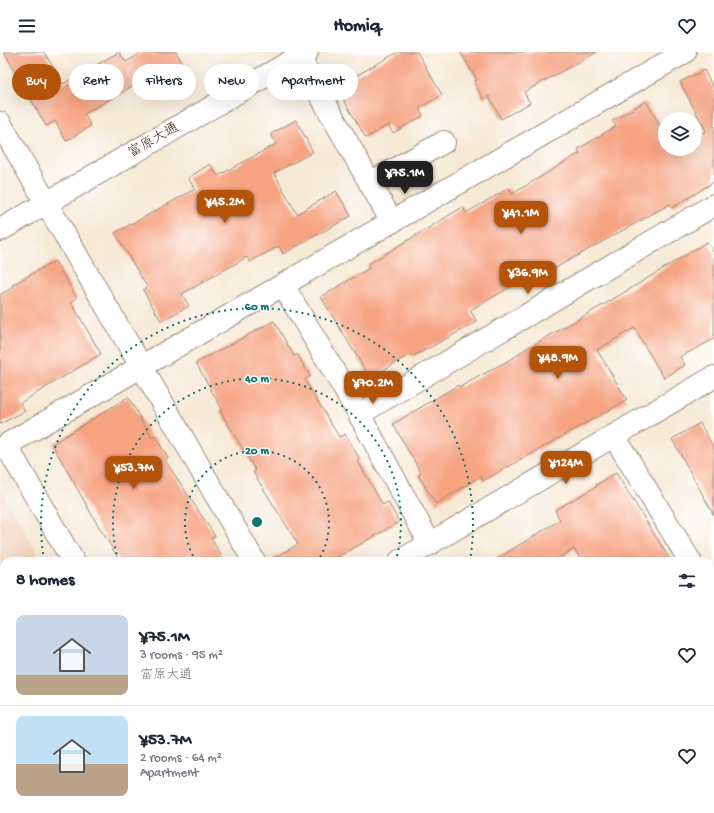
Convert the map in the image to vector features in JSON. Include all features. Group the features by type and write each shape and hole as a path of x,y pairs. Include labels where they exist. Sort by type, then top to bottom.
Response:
{"street":[{"path":"71,557 6,445 685,52"},
{"path":"303,54 392,222"},
{"name":"富原大通","path":"0,230 303,54"},
{"path":"0,123 252,557"},
{"path":"370,183 444,142"},
{"path":"359,414 714,205"},
{"path":"283,285 359,414 430,544"},
{"path":"407,557 714,378"},
{"path":"614,436 688,557"}],"shaded area":[{"path":"0,488 40,557 0,557"}],"building":[{"path":"4,52 44,52 51,64 12,64 12,66"},
{"path":"119,52 126,62 143,52 176,52 183,64 132,64 132,87 124,91 124,64 98,64"},
{"path":"398,52 417,52 442,95 419,108 423,116 393,133 388,125 366,138 344,100 358,100 358,75"},
{"path":"460,52 597,52 524,92 530,103 501,119 489,96 483,99 474,81 477,80"},
{"path":"704,70 714,89 714,182 672,208 670,204 530,282 527,278 470,310 477,322 412,357 410,354 370,378 321,297 369,268 367,265 463,207 466,213 509,188 512,194 580,153 578,149 616,126 612,121 646,101 658,122 658,156 702,156 702,133 706,131 702,123 702,112 696,112 680,82"},
{"path":"61,81 63,84 69,81 69,100 108,100 84,114 91,126 66,141 55,121 46,126 31,100 61,100"},
{"path":"296,120 313,152 274,173 297,214 336,191 351,216 283,254 279,246 250,262 247,257 182,294 189,306 161,321 143,290 147,287 115,233 195,189 188,178 210,164 218,176 276,144 271,134"},
{"path":"707,242 714,253 714,339 680,357 685,365 664,378 634,328 597,350 627,400 483,481 481,476 436,504 418,475 421,473 393,424 458,385 460,387 520,354 519,353 610,301"},
{"path":"55,261 77,298 71,302 101,354 20,403 25,411 0,424 0,295 14,287 12,285"},
{"path":"274,321 294,356 297,354 310,376 305,380 339,437 345,434 360,460 358,461 383,505 388,502 399,522 338,557 276,557 298,544 253,472 256,471 220,411 222,409 196,363"},
{"path":"128,397 152,438 155,436 168,458 165,460 215,536 211,538 222,557 118,557 52,444"},
{"path":"700,423 714,448 714,515 672,439"},
{"path":"616,473 668,557 579,557 574,549 561,557 500,557 560,520 555,510 597,486 596,485"}]}
